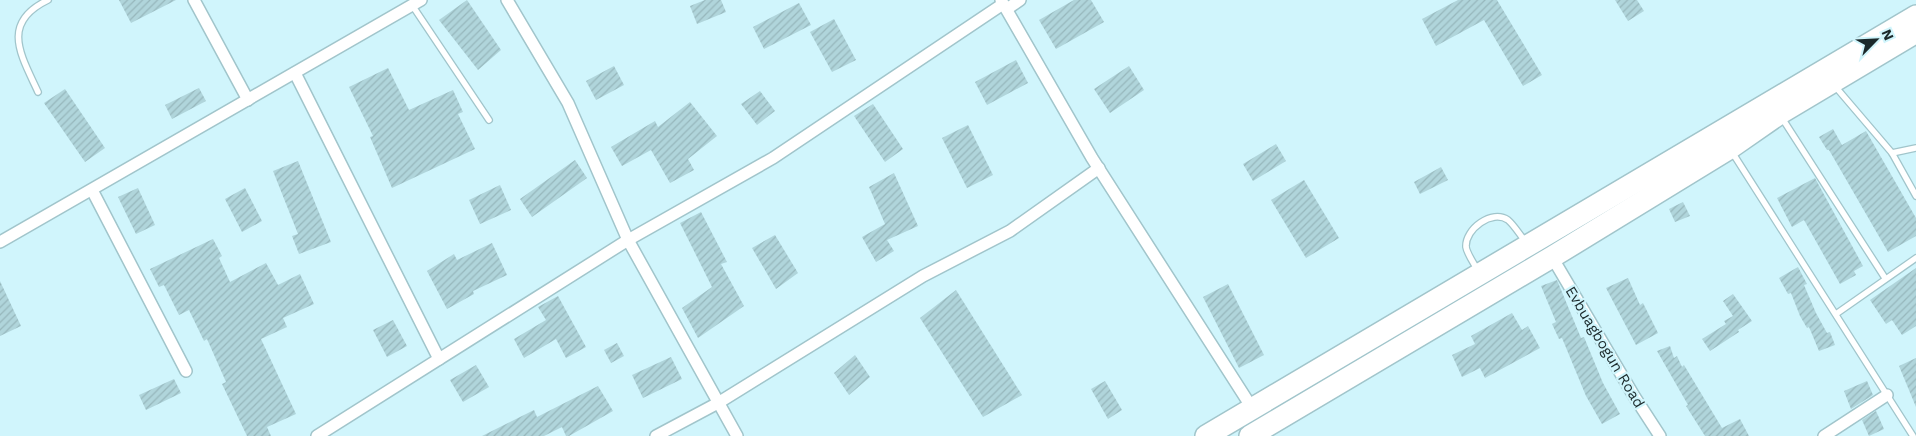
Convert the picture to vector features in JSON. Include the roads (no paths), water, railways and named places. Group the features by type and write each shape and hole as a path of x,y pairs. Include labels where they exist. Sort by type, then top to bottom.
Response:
{"highway":[{"path":"1206,436 1916,16"},
{"path":"1258,432 1552,257 1730,148 1779,114 1916,32"}],"street":[{"path":"194,0 248,100"},
{"path":"507,0 568,103 628,240 737,436"},
{"path":"317,436 628,240 773,158 1004,4 1020,0"},
{"path":"0,242 417,3"},
{"path":"1004,4 1099,168 1252,408 1258,432"},
{"path":"295,73 440,359"},
{"path":"656,436 718,403 923,276 1010,231 1099,168"},
{"path":"92,190 186,371"},
{"name":"Evbuagbogun Road","path":"1552,257 1657,435"},
{"path":"1824,436 1888,395"}],"lane":[{"path":"38,92 18,49 16,34 23,18 32,7 48,0"},
{"path":"417,3 489,120"},
{"path":"1832,83 1892,153 1916,196"},
{"path":"1779,114 1885,278"},
{"path":"1730,148 1913,436"},
{"path":"1892,153 1916,148"},
{"path":"1479,274 1466,247 1469,233 1482,221 1497,217 1507,220 1528,245"},
{"path":"1836,314 1916,258"}]}
